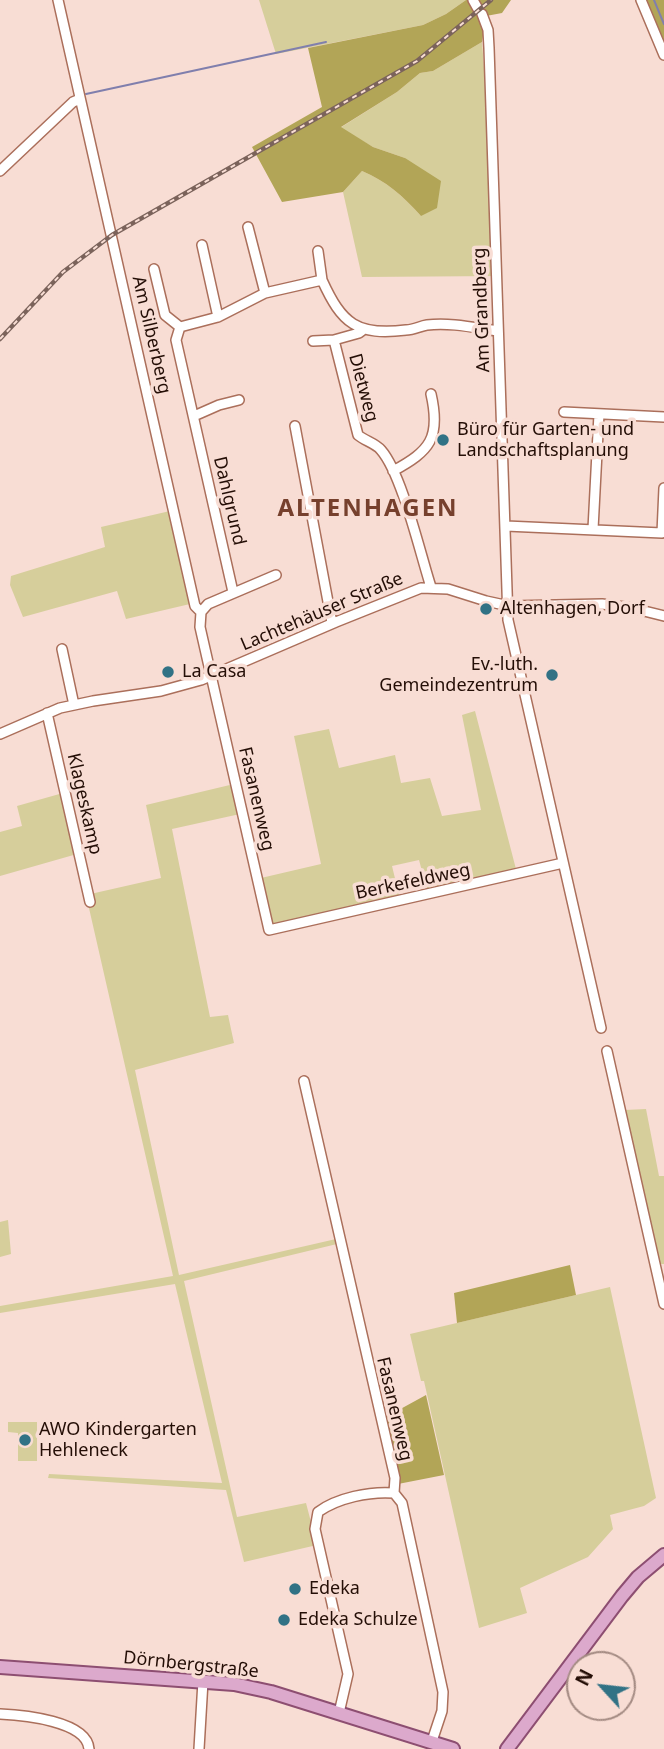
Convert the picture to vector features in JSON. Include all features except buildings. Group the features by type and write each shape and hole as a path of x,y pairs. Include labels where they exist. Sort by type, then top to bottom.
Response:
{"main road":[{"path":"507,1749 622,1596 638,1577 664,1555"},
{"name":"Dörnbergstraße","path":"0,1667 203,1681 253,1688 453,1749"}],"street":[{"name":"Am Silberberg","path":"58,0 195,606 201,612 200,627 212,676"},
{"path":"641,0 664,55"},
{"name":"Am Grandberg","path":"478,8 488,30 509,606"},
{"path":"0,172 73,102 80,99"},
{"path":"248,227 265,293"},
{"path":"202,245 218,317"},
{"path":"318,251 322,280 334,307 346,320 363,330 386,332 427,325 498,331"},
{"path":"154,269 164,315 180,327 218,317 265,293 322,280"},
{"name":"Dahlgrund","path":"180,327 176,340 233,592"},
{"name":"Dietweg","path":"313,341 334,340 363,330"},
{"name":"Dietweg","path":"334,340 358,435 364,441 380,448 393,471 431,587"},
{"path":"393,471 424,452 431,440 435,410 431,394"},
{"path":"194,416 239,400"},
{"path":"564,412 664,418"},
{"path":"593,529 599,414"},
{"path":"295,426 332,623"},
{"path":"506,526 662,533 664,488"},
{"path":"201,612 208,604 276,575"},
{"name":"Lachtehäuser Straße","path":"0,734 47,713 74,705 161,691 212,676 332,623 411,592 431,587 509,606 602,604 664,616"},
{"path":"509,606 508,620 601,1028"},
{"path":"62,649 74,705"},
{"name":"Fasanenweg","path":"212,676 269,930"},
{"name":"Klageskamp","path":"47,713 90,902"},
{"name":"Berkefeldweg","path":"269,930 563,863"},
{"path":"607,1051 664,1304"},
{"name":"Fasanenweg","path":"304,1081 395,1478 394,1493 402,1503 443,1692 442,1711 432,1741"},
{"path":"339,1713 348,1674 315,1529 318,1511 329,1504 382,1492 394,1493"},
{"path":"199,1749 203,1681"},
{"path":"0,1714 20,1715 72,1728 82,1734 89,1749"}],"shaded area":[{"path":"259,0 466,0 423,25 276,54"},
{"path":"466,0 511,0 502,13 486,16 482,42 433,71 420,73 397,92 341,127 373,147 405,158 441,181 437,208 421,216 394,190 362,171 343,192 282,202 252,147 322,107 308,48 423,25"},
{"path":"644,0 664,0 664,50"},
{"path":"482,42 500,276 362,277 343,192 362,171 394,190 421,216 405,158 373,147 340,128 397,92 420,73 433,71"},
{"path":"170,511 190,604 126,619 117,591 23,617 10,585 11,576 105,547 101,527"},
{"path":"475,711 517,873 428,893 419,860 392,866 400,899 271,926 261,878 321,864 294,736 329,729 339,768 395,755 401,783 430,778 442,816 481,810 462,715"},
{"path":"234,784 240,814 172,829 210,1017 228,1015 234,1043 135,1070 179,1275 336,1239 337,1244 184,1281 237,1517 306,1503 317,1545 244,1562 226,1490 48,1478 49,1474 222,1483 175,1284 0,1313 0,1306 173,1276 86,895 161,878 146,805"},
{"path":"63,793 77,854 0,876 0,832 22,826 17,806"},
{"path":"646,1109 659,1176 664,1176 664,1264 657,1264 625,1110"},
{"path":"8,1220 11,1254 0,1257 0,1222"},
{"path":"570,1265 576,1295 457,1323 454,1293"},
{"path":"610,1287 656,1498 644,1506 610,1515 613,1529 588,1557 520,1588 527,1613 479,1628 424,1381 421,1381 410,1334"},
{"path":"426,1395 444,1475 398,1484 384,1418"},
{"path":"8,1422 37,1422 37,1461 18,1461 18,1433 8,1432"}],"waterway":[{"path":"654,0 664,24"},
{"path":"86,94 326,42"}],"railway":[{"path":"0,339 63,272 112,235 417,61 491,0"}],"place":[{"name":"Büro für Garten- und Landschaftsplanung","path":"443,440"},
{"name":"Altenhagen, Dorf","path":"486,609"},
{"name":"La Casa","path":"168,672"},
{"name":"Ev.-luth. Gemeindezentrum","path":"552,675"},
{"name":"AWO Kindergarten Hehleneck","path":"25,1440"},
{"name":"Edeka","path":"295,1589"},
{"name":"Edeka Schulze","path":"284,1620"}],"district":[{"name":"ALTENHAGEN","path":"368,509"}]}
